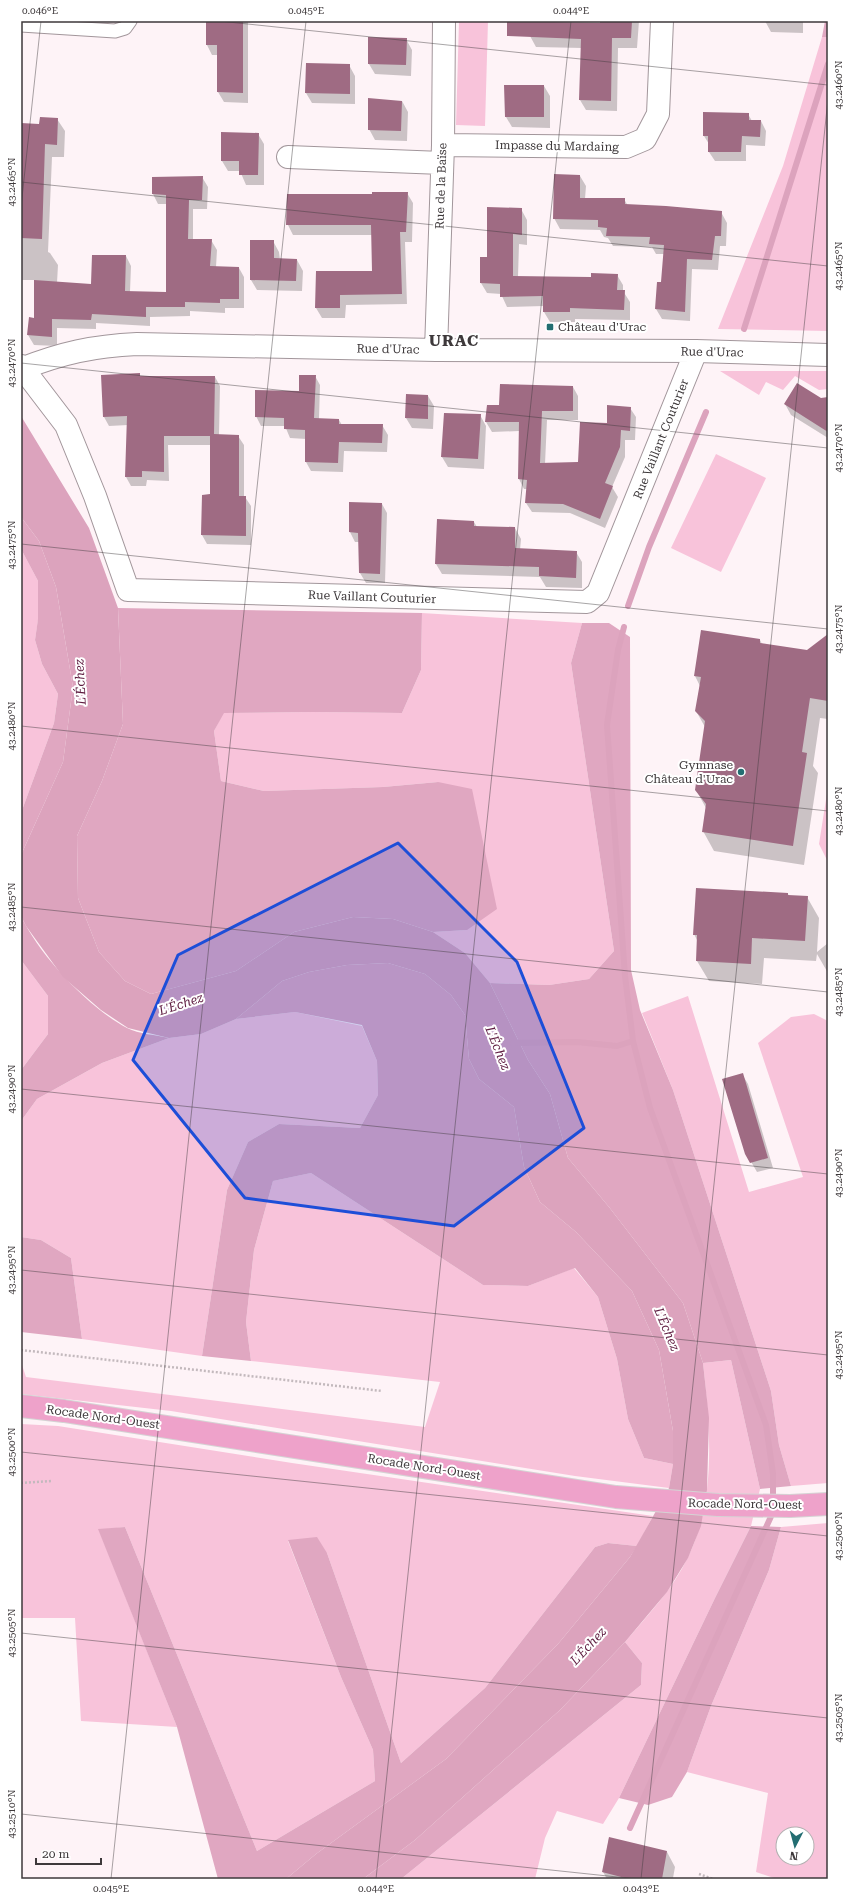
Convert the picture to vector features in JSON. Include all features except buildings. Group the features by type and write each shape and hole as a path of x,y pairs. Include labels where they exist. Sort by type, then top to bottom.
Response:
{"main road":[{"name":"Rocade Nord-Ouest","path":"21,1406 64,1411 616,1497 718,1505 790,1506 828,1504"}],"street":[{"name":"Rue de la Baïse","path":"436,350 442,154 444,21"},
{"name":"Impasse du Mardaing","path":"288,157 442,154 626,146 645,140 658,114 662,21"},
{"name":"Rue d'Urac","path":"22,368 57,355 107,345 145,344 436,350 696,351 828,355"},
{"name":"Rue Vaillant Couturier","path":"22,368 66,425 95,496 128,590 587,602 598,593 696,351"}],"lane":[{"path":"21,25 115,31 125,28 130,21"}],"path":[{"path":"21,1350 382,1391"},
{"path":"21,1483 51,1482"},
{"path":"699,1874 714,1879"}],"highlighted area":[{"path":"398,843 517,962 584,1128 454,1226 245,1198 133,1060 178,955"}],"shaded area":[{"path":"459,21 488,21 485,126 456,125"},
{"path":"825,21 828,21 828,37 822,37"},
{"path":"822,37 828,37 828,331 718,329 783,166"},
{"path":"720,371 828,371 828,389 819,390 795,376 783,390 766,382 759,395"},
{"path":"716,454 766,478 721,572 671,548"},
{"path":"21,517 39,541 56,587 73,687 63,762 21,855 21,813 54,723 58,694 42,664 35,640 38,619 38,581 21,549"},
{"path":"21,549 38,581 38,620 35,640 42,664 58,694 54,723 21,813"},
{"path":"118,608 422,613 421,670 402,713 224,713 214,731 221,781 264,791 383,787 438,782 472,789 497,909 467,930 433,932 393,919 353,917 294,932 236,971 151,994 125,981 99,952 78,898 77,836 102,781 123,724"},
{"path":"422,613 582,623 571,663 614,951 589,979 549,985 490,983 465,953 433,932 467,930 438,782 383,787 264,791 221,781 214,731 223,713 402,713 421,670"},
{"path":"582,623 609,623 630,637 631,970 640,1010 673,1090 771,1391 779,1445 791,1486 760,1489 731,1360 703,1363 683,1303 609,1207 568,1158 550,1094 528,1060 490,983 549,985 589,979 614,951 571,663"},
{"path":"828,787 828,862 819,844"},
{"path":"21,916 29,931 52,963 66,979 97,1008 127,1028 142,1033 169,1038 102,1063 37,1099 21,1121 21,1070 48,1034 48,996 21,960"},
{"path":"21,960 48,996 48,1034 21,1070"},
{"path":"388,963 425,974 451,995 465,1015 469,1059 479,1079 514,1107 524,1167 540,1202 576,1232 632,1291 659,1350 673,1431 673,1464 644,1458 628,1419 617,1359 598,1297 575,1268 528,1286 483,1285 311,1173 273,1181 254,1250 246,1322 251,1361 202,1356 227,1190 248,1142 279,1124 360,1128 378,1095 377,1061 362,1025 295,1012 236,1019 282,981 309,972 347,965"},
{"path":"688,996 749,1192 803,1177 758,1043 791,1017 814,1014 828,1021 828,1483 791,1486 779,1445 771,1391 673,1090 642,1013"},
{"path":"295,1012 362,1026 377,1061 378,1095 360,1128 279,1124 248,1142 227,1190 202,1356 82,1339 71,1258 41,1240 21,1237 21,1121 37,1099 102,1063 169,1038 201,1034 236,1019"},
{"path":"311,1173 483,1285 528,1286 574,1268 598,1297 617,1359 628,1419 644,1458 673,1464 669,1488 575,1476 171,1411 21,1394 21,1362 26,1377 425,1427 440,1382 251,1361 246,1322 254,1250 273,1181"},
{"path":"21,1237 41,1240 71,1258 82,1339 21,1332"},
{"path":"731,1360 760,1489 751,1526 619,1798 603,1824 557,1811 545,1838 535,1879 401,1879 641,1685 642,1663 625,1642 659,1602 675,1580 688,1557 697,1534 704,1511 709,1462 708,1412 703,1363"},
{"path":"21,1424 58,1426 292,1463 653,1516 637,1546 608,1543 595,1547 485,1688 401,1763 327,1553 288,1541 341,1677 373,1750 375,1781 257,1851 125,1527 99,1530 177,1727 81,1721 75,1618 21,1618"},
{"path":"828,1523 828,1879 777,1879 756,1872 768,1793 687,1772 711,1706 769,1570 781,1527"},
{"path":"751,1526 781,1527 769,1570 711,1706 687,1772 672,1797 648,1805 619,1798 715,1598"},
{"path":"125,1527 257,1851 375,1781 373,1750 341,1677 288,1540 317,1537 327,1553 401,1763 485,1688 595,1547 608,1543 637,1546 630,1557 558,1644 446,1759 316,1854 286,1879 218,1879 177,1727 98,1529"},
{"path":"625,1642 642,1663 641,1685 401,1879 363,1879 415,1840 560,1710"}],"water":[{"name":"L'Échez","path":"21,416 89,528 118,608 123,724 102,781 77,836 78,898 99,952 125,981 151,994 236,971 294,932 353,917 393,919 433,932 465,953 490,983 528,1060 550,1094 568,1158 609,1207 683,1303 703,1363 709,1418 707,1490 701,1526 688,1558 667,1592 625,1642 560,1710 415,1840 363,1879 286,1879 316,1854 446,1759 558,1644 630,1557 669,1488 673,1464 673,1431 659,1350 632,1291 576,1232 540,1202 524,1167 514,1107 479,1079 469,1059 465,1015 451,995 425,974 388,963 347,965 309,972 282,981 236,1019 201,1034 169,1038 128,1028 101,1010 63,977 26,926 21,916 21,855 63,762 73,687 56,587 39,541 21,517"}],"waterway":[{"path":"744,329 828,64"},
{"path":"628,606 649,547 706,412"},
{"path":"624,627 618,650 607,725 625,976 633,1041 650,1108 766,1425 773,1474 773,1512 630,1828"},
{"path":"513,1043 577,1042 617,1046 633,1041"}],"place":[{"name":"Château d'Urac","path":"550,327"},
{"name":"Gymnase Château d'Urac","path":"741,772"}],"district":[{"name":"URAC","path":"454,340"}]}
